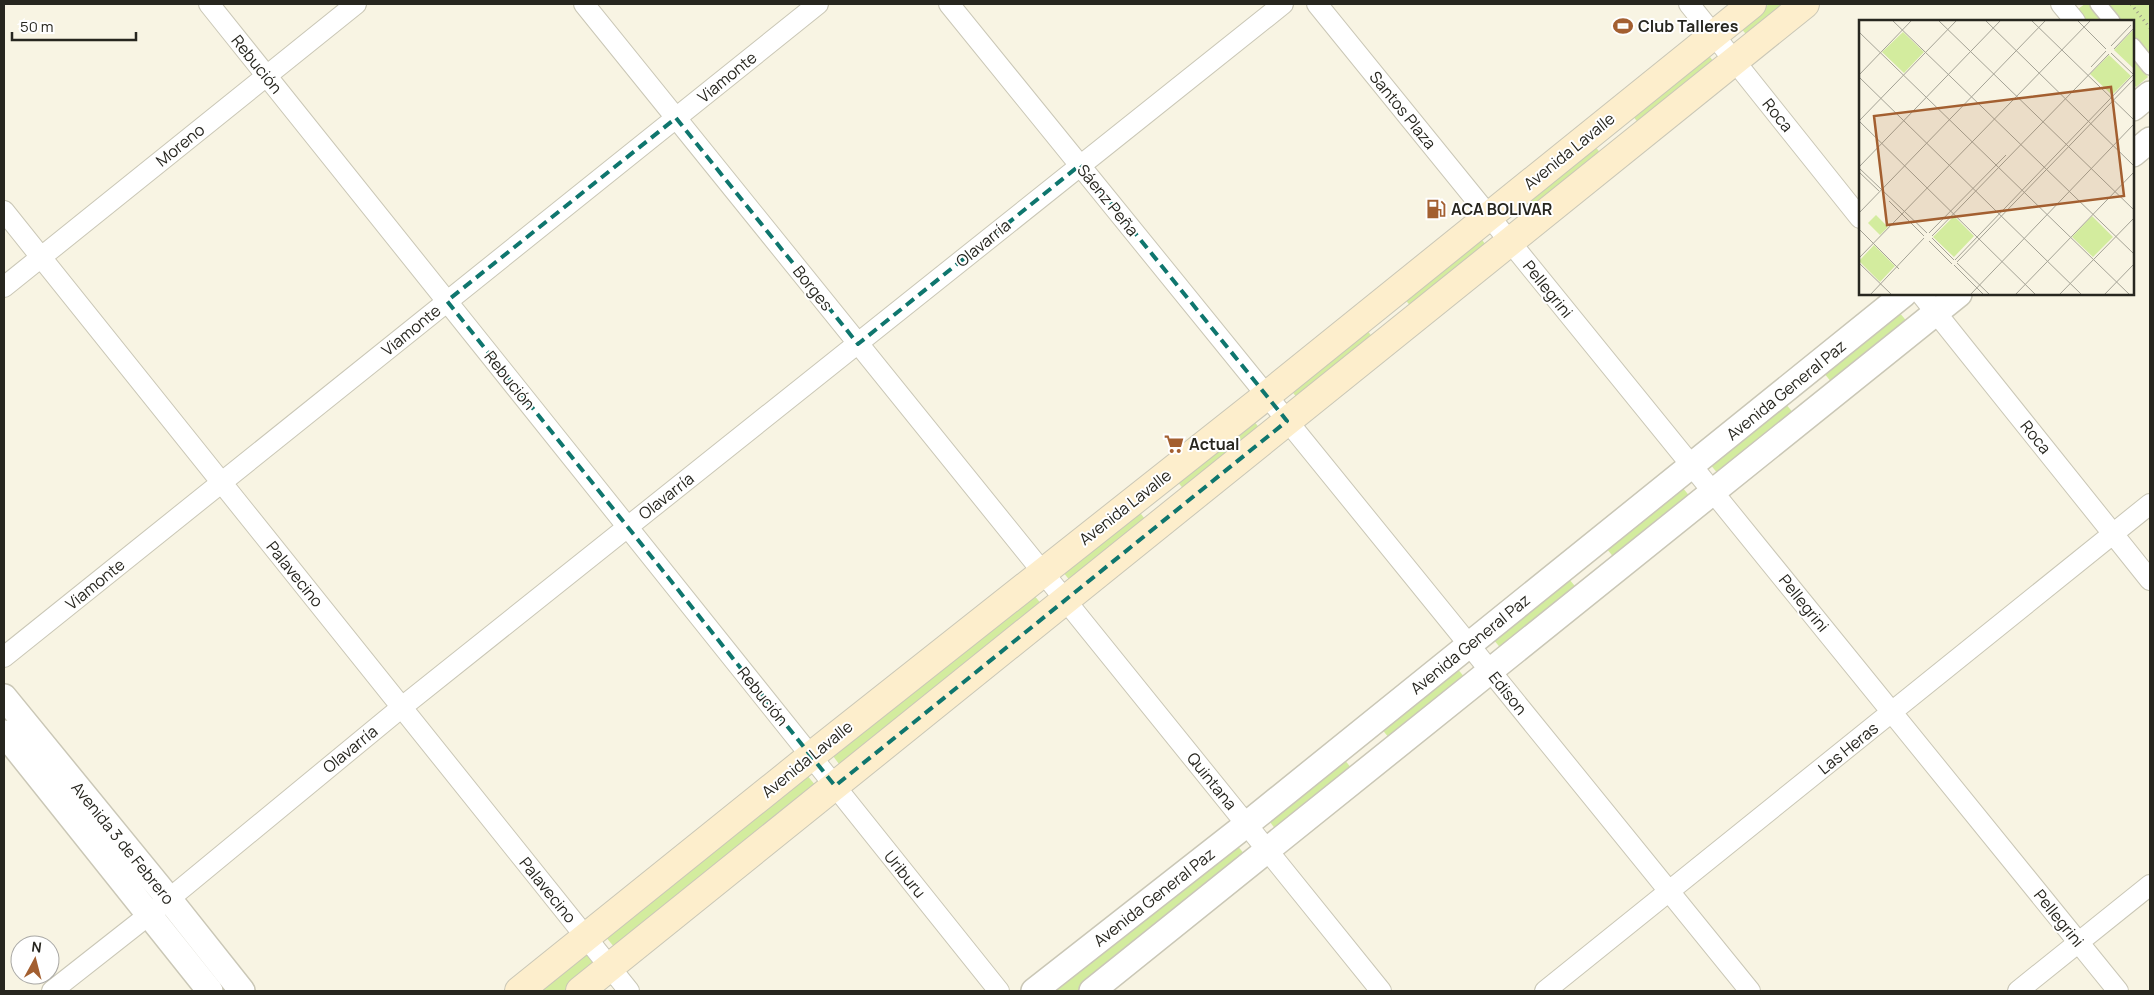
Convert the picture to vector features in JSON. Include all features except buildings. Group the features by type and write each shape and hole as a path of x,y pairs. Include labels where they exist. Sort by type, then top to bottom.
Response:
{"main road":[{"name":"Avenida Lavalle","path":"519,991 811,756 1266,396 1752,4"},
{"name":"Avenida Lavalle","path":"580,991 1805,4"}],"street":[{"name":"Rebución","path":"209,4 811,756"},
{"name":"Moreno","path":"4,287 356,4"},
{"name":"Borges","path":"584,4 1042,573"},
{"name":"Viamonte","path":"4,657 818,4"},
{"name":"Sáenz Peña","path":"949,4 1266,396"},
{"name":"Olavarría","path":"52,991 149,915 402,707 1283,4"},
{"name":"Santos Plaza","path":"1318,4 1489,215"},
{"name":"Roca","path":"1689,4 1859,217"},
{"path":"2061,4 2074,20"},
{"path":"2098,4 2111,20"},
{"path":"2134,47 2150,67"},
{"path":"2134,153 2150,140"},
{"name":"Palavecino","path":"4,211 629,991"},
{"name":"Pellegrini","path":"1489,215 2118,991"},
{"name":"Avenida General Paz","path":"1034,991 1247,824 1903,295"},
{"name":"Avenida General Paz","path":"1092,991 1713,492 1929,303 1957,295"},
{"name":"Roca","path":"1929,303 2150,580"},
{"name":"Edison","path":"1266,396 1750,991"},
{"name":"Las Heras","path":"1545,991 2150,504"},
{"name":"Quintana","path":"1042,573 1066,600 1382,991"},
{"name":"Avenida 3 de Febrero","path":"4,696 149,915 210,991"},
{"name":"Avenida 3 de Febrero","path":"4,733 169,898 242,991"},
{"name":"Uriburu","path":"811,756 999,991"},
{"path":"2018,991 2150,885"}],"path":[{"path":"2131,4 2150,28"}],"highlighted area":[{"path":"676,118 858,344 1080,165 1287,421 835,786 447,301"}],"green space":[{"path":"1769,4 1794,4 1750,39 1740,27"},
{"path":"2085,4 2089,4 2102,20 2082,20 2075,11"},
{"path":"2099,4 2150,4 2150,66 2134,45 2134,20 2113,20"},
{"path":"1707,53 1717,66 1641,126 1631,114"},
{"path":"2134,59 2148,77 2136,87 2134,84"},
{"path":"1593,144 1603,156 1527,217 1517,205"},
{"path":"1479,236 1489,249 1413,309 1403,297"},
{"path":"1899,312 1909,324 1833,384 1823,372"},
{"path":"1365,328 1375,340 1299,400 1289,388"},
{"path":"1785,403 1795,415 1719,475 1709,463"},
{"path":"1252,419 1262,431 1186,492 1176,480"},
{"path":"1682,487 1692,499 1616,560 1606,548"},
{"path":"1138,510 1148,523 1072,583 1062,571"},
{"path":"1569,579 1579,591 1503,651 1493,639"},
{"path":"1033,594 1043,606 842,768 833,756"},
{"path":"1456,667 1466,679 1390,739 1380,727"},
{"path":"1343,758 1353,770 1276,830 1267,818"},
{"path":"806,774 816,786 615,948 605,936"},
{"path":"1236,844 1246,856 1078,991 1053,991"},
{"path":"587,953 597,965 564,991 540,991"}],"place":[{"name":"Club Talleres","path":"1623,26"},
{"name":"ACA BOLIVAR","path":"1436,209"},
{"name":"Actual","path":"1174,444"}]}
